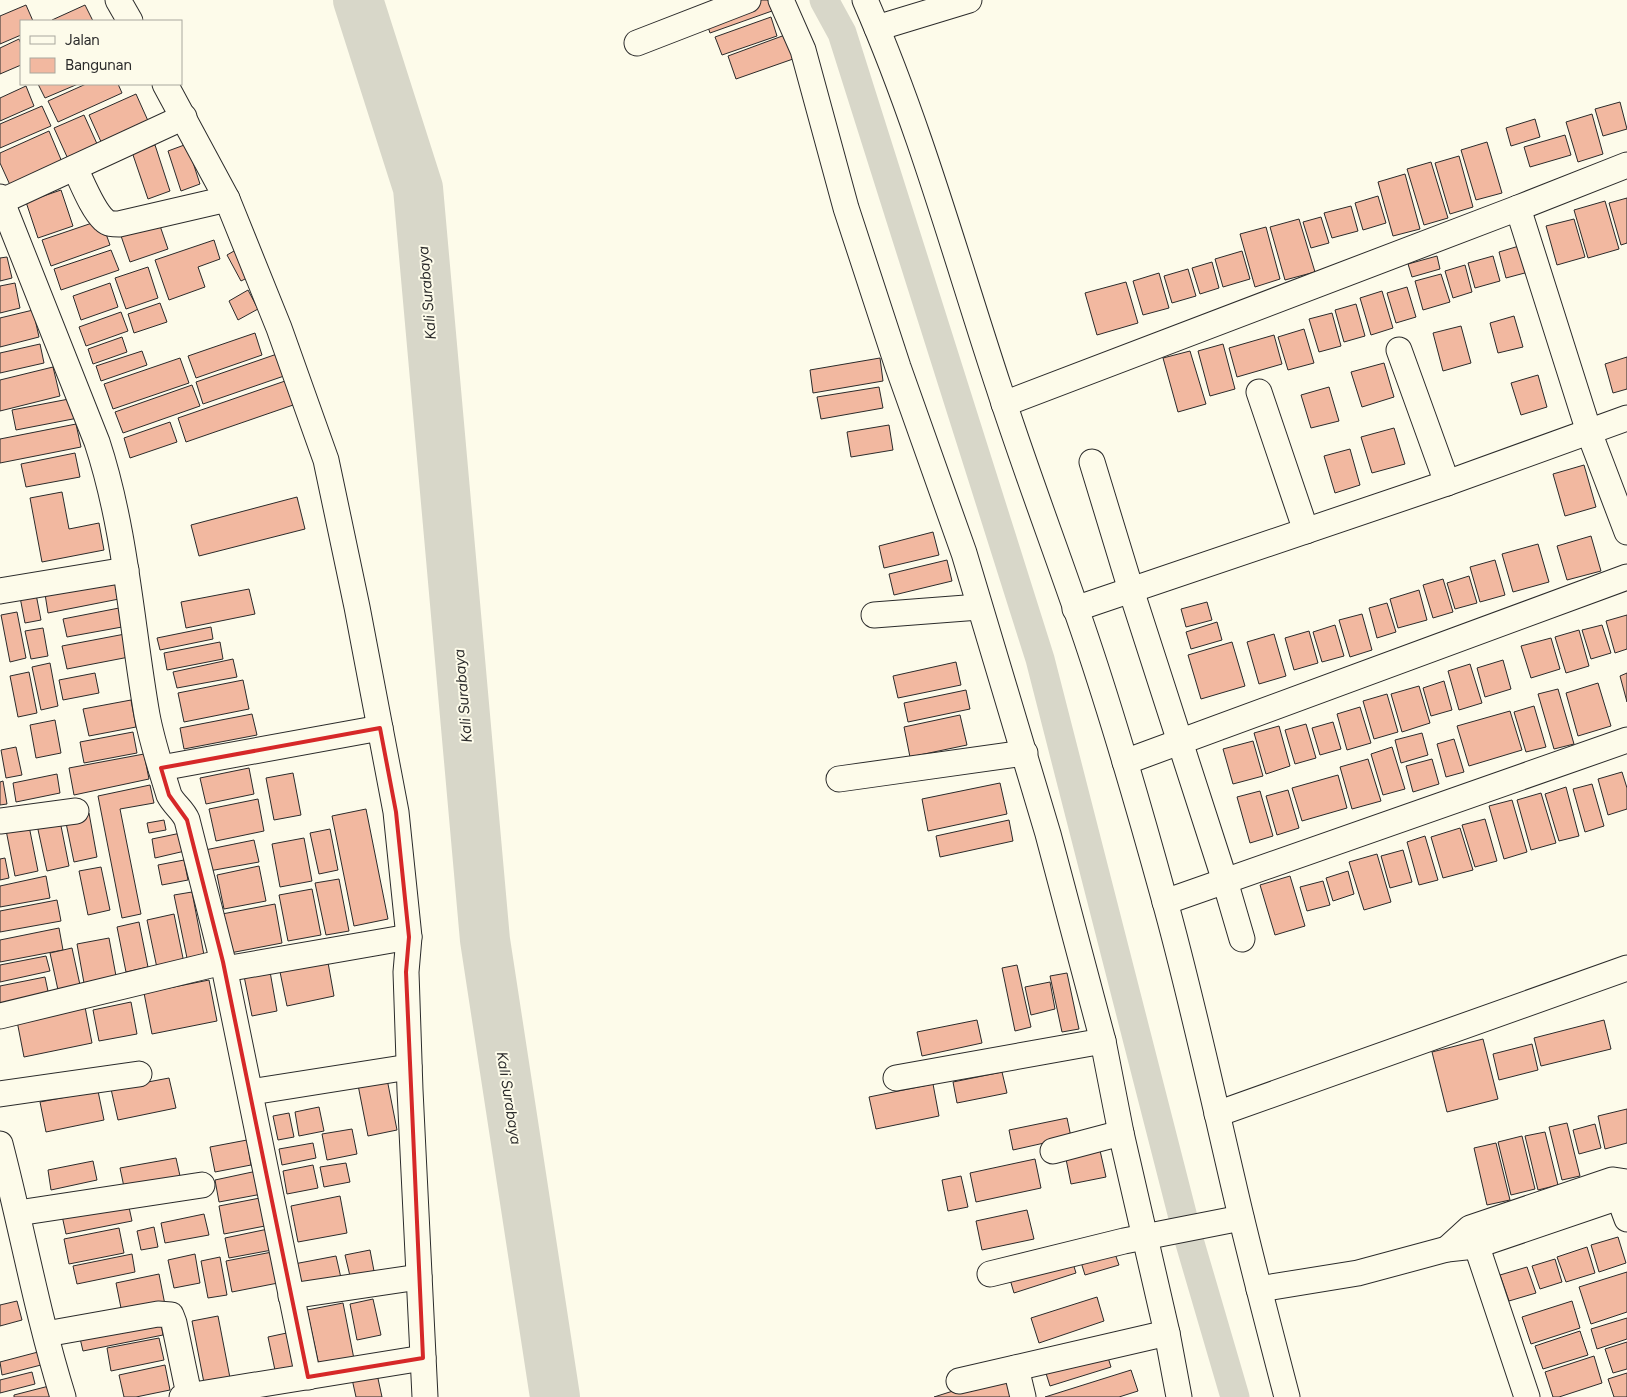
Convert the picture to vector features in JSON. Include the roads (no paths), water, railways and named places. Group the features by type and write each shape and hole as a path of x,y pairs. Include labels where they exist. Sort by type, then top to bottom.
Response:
{"street":[{"path":"118,0 129,20"},
{"path":"637,43 748,0"},
{"path":"781,0 804,50 846,208 898,367 964,553 1025,753 1103,1041 1121,1133 1148,1237 1180,1397"},
{"path":"865,0 930,169 965,286 1125,762 1166,902 1218,1114 1240,1214 1287,1397"},
{"path":"877,28 970,0"},
{"path":"166,85 227,199 280,328 326,460 357,607 396,812 409,937 406,972 409,1067 425,1397"},
{"path":"184,117 1,200 106,469 122,540 147,716 169,795 184,813 187,820 224,965 308,1377"},
{"path":"1004,404 1518,208 1627,164"},
{"path":"75,168 94,206 103,220 109,224 119,224 227,199"},
{"path":"1518,208 1589,432 1627,532"},
{"path":"1399,350 1447,483"},
{"path":"1259,392 1306,531"},
{"path":"1075,609 1447,483 1627,418"},
{"path":"1092,462 1242,939"},
{"path":"0,590 126,570"},
{"path":"1125,762 1627,577"},
{"path":"874,615 979,607"},
{"path":"161,768 380,728"},
{"path":"1166,902 1627,740"},
{"path":"839,779 1025,753"},
{"path":"0,822 76,811"},
{"path":"0,1016 224,965 409,937"},
{"path":"1218,1114 1627,968"},
{"path":"896,1078 1103,1041"},
{"path":"251,1092 409,1067"},
{"path":"0,1094 139,1074"},
{"path":"1053,1151 1121,1133"},
{"path":"0,1144 63,1397"},
{"path":"18,1213 202,1185"},
{"path":"1259,1289 1358,1274 1447,1249 1473,1237 1622,1192"},
{"path":"990,1274 1124,1241 1217,1223 1240,1214"},
{"path":"1473,1237 1527,1397"},
{"path":"291,1296 419,1277"},
{"path":"46,1334 158,1314 171,1315 180,1349 185,1397 423,1358"},
{"path":"959,1381 1167,1333"},
{"path":"1016,1368 1023,1397"}],"waterway":[{"name":"Kali Surabaya","path":"358,0 418,188 485,940 555,1397"},
{"path":"824,0 842,33 1040,659 1187,1233 1235,1397"}]}
